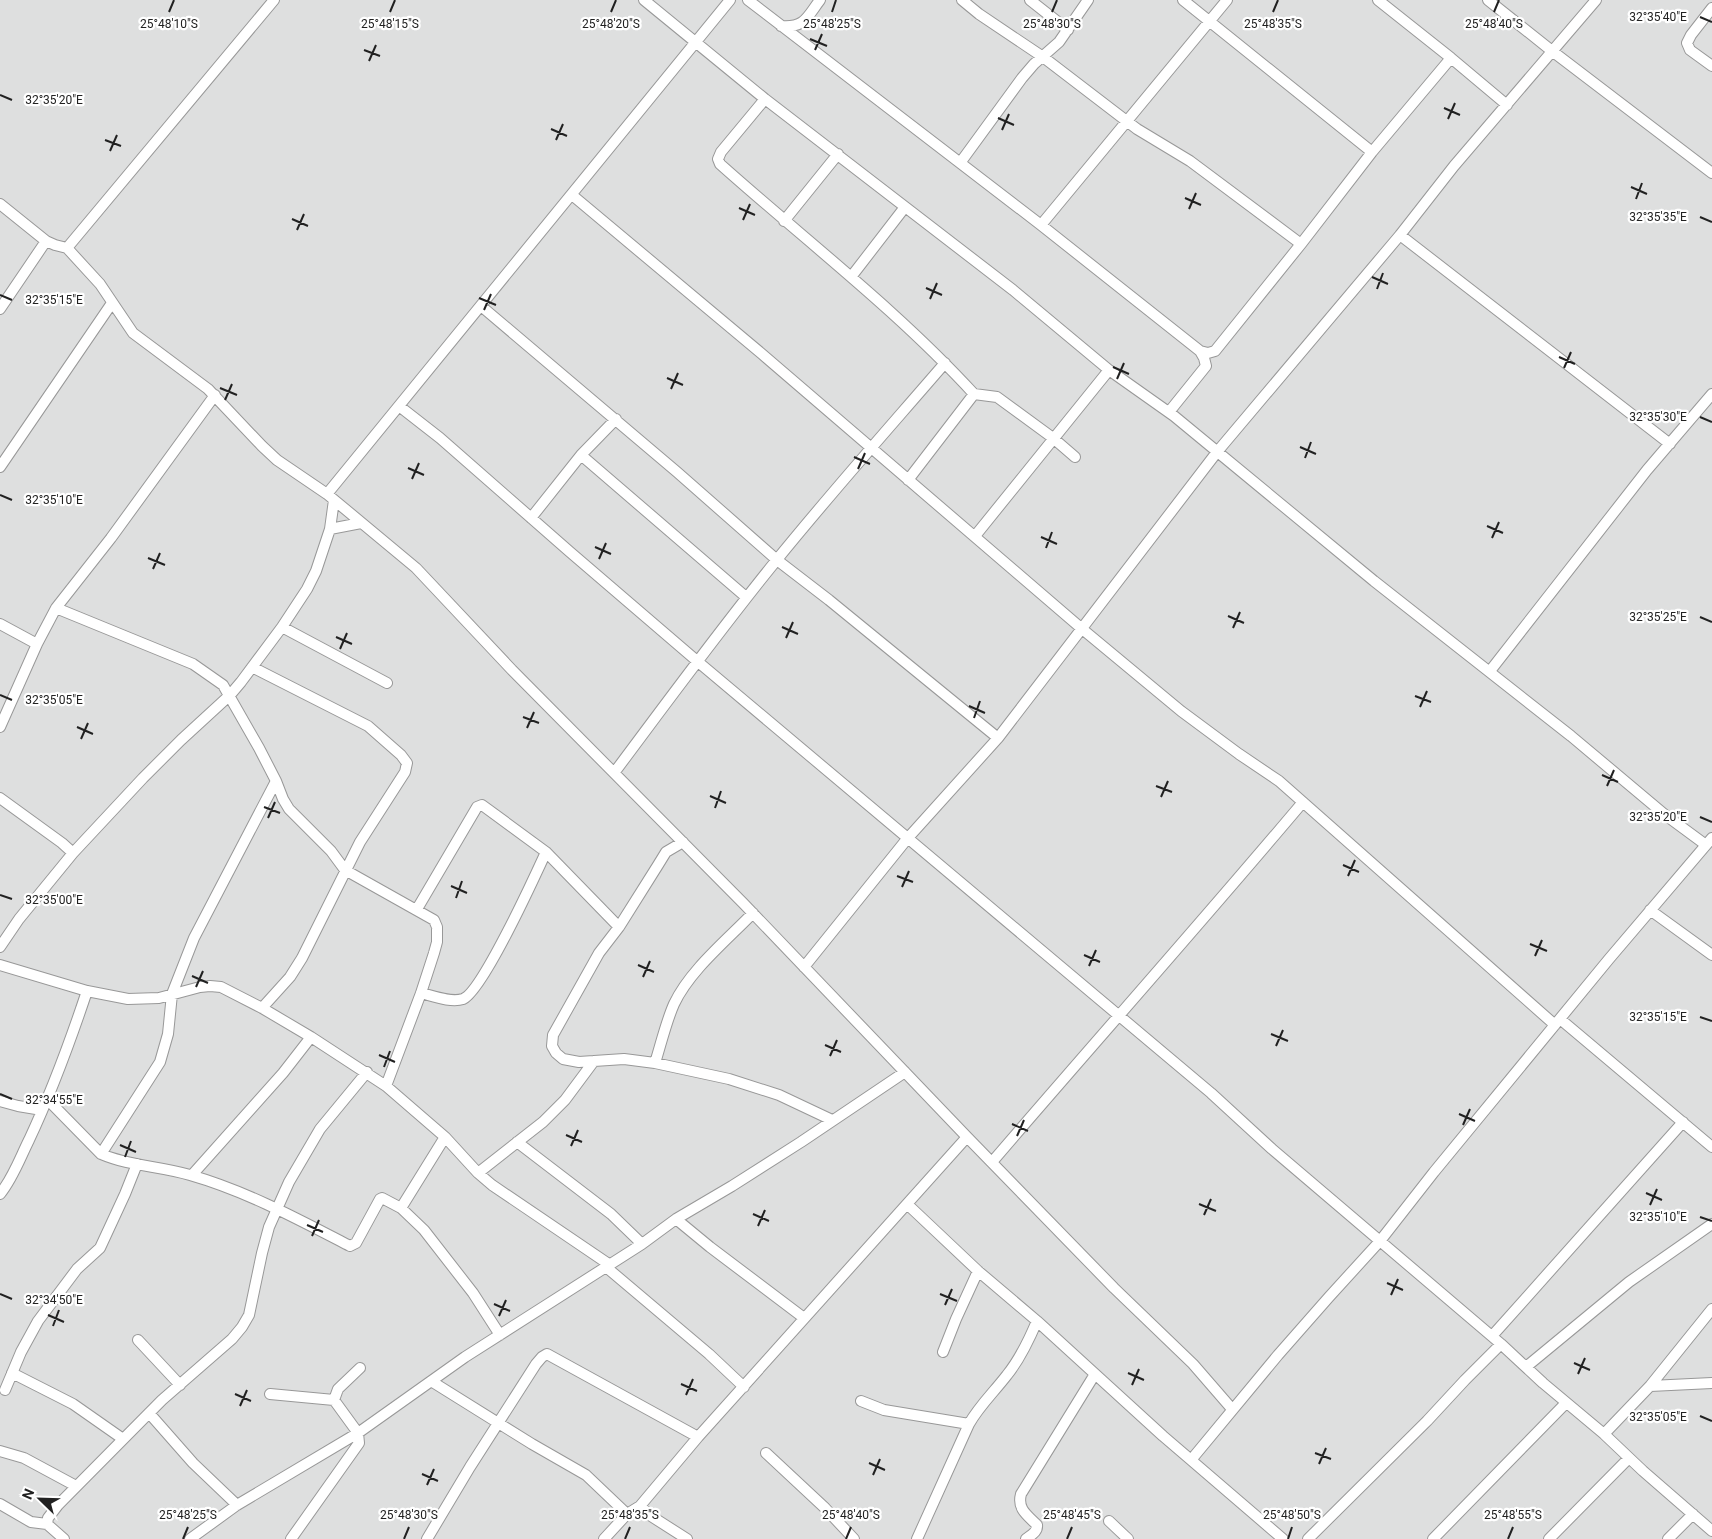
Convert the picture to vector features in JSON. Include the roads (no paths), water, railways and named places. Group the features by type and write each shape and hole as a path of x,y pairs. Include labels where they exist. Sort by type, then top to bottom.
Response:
{"street":[{"path":"67,248 274,0"},
{"path":"644,0 766,99 1013,290 1110,370 1169,412 1374,581 1608,765 1653,804 1709,842 1650,910 1434,1172 1380,1241 1232,1409 1192,1460"},
{"path":"0,947 19,919 72,853 181,740 230,696 282,627 307,589 316,571 330,530 331,497 399,406 730,0"},
{"path":"748,0 1200,351 1206,366 1169,412"},
{"path":"781,26 792,27 802,24 820,0"},
{"path":"962,0 978,14 1043,57 1127,122 1190,161 1301,244"},
{"path":"1030,0 1068,30"},
{"path":"960,163 1022,78 1060,42 1088,0"},
{"path":"1183,0 1372,152"},
{"path":"1041,226 1227,0"},
{"path":"1378,0 1507,105"},
{"path":"1488,0 1712,173"},
{"path":"804,967 907,839 998,738 1217,452 1400,235 1454,166 1596,0"},
{"path":"1712,8 1687,43 1690,50 1712,66"},
{"path":"802,24 806,45"},
{"path":"1200,351 1208,353 1215,351 1372,152 1451,58"},
{"path":"766,99 722,152 718,159 720,164 945,363 974,394 997,397 1053,438 1075,457"},
{"path":"784,221 838,154"},
{"path":"572,195 1081,628 1181,711 1279,782 1558,1022 1712,1147"},
{"path":"0,204 46,240 67,248 100,284 133,333 215,395 277,460 331,497 416,568 512,670 753,913 967,1138 1114,1288 1192,1364 1232,1409"},
{"path":"851,278 905,206"},
{"path":"1400,235 1670,444"},
{"path":"0,309 46,240"},
{"path":"0,467 112,303"},
{"path":"481,306 616,419 777,560 998,738"},
{"path":"614,772 746,597 870,448 945,363"},
{"path":"974,536 1110,370"},
{"path":"908,480 974,394"},
{"path":"1490,671 1670,444 1712,394"},
{"path":"0,727 37,644 56,608 116,531 215,395"},
{"path":"399,406 440,438 697,661 1118,1015 1492,1336 1693,1514 1710,1524"},
{"path":"531,518 582,455 616,419"},
{"path":"582,455 746,597"},
{"path":"330,530 361,522"},
{"path":"56,608 193,664 223,685 276,781 289,809 331,852 345,870 434,920 437,927 437,942 422,993 386,1086"},
{"path":"0,624 37,644"},
{"path":"282,627 387,683"},
{"path":"252,667 368,726 401,755 407,763 405,772 360,842 302,958 290,977 262,1008"},
{"path":"100,1154 160,1062 168,1034 172,994 198,930 276,781"},
{"path":"0,798 62,843 72,853"},
{"path":"992,1162 1118,1015 1223,897 1302,802"},
{"path":"417,909 479,806 482,805 546,852 619,927"},
{"path":"683,842 666,852 619,927 599,953 553,1035 552,1046 563,1059 579,1062 624,1059 656,1063 729,1079 778,1095 832,1120"},
{"path":"422,993 451,1000 461,1000 467,997 476,987 499,949 546,852"},
{"path":"1650,910 1712,955"},
{"path":"656,1063 674,1004 683,989 696,972 753,913"},
{"path":"0,964 112,997 128,999 160,998 200,987 221,987 262,1008 367,1072 386,1086 445,1137 478,1173 506,1197 608,1266 714,1358 744,1387"},
{"path":"0,1194 12,1175 47,1099 70,1042 87,991"},
{"path":"192,1175 283,1073 311,1037"},
{"path":"478,1173 543,1122 565,1100 594,1061"},
{"path":"47,1524 48,1518 76,1486 149,1413 232,1339 242,1327 249,1315 262,1252 276,1208 320,1129 367,1072"},
{"path":"190,1539 237,1505 358,1433 500,1334 642,1244 676,1219 732,1186 905,1072"},
{"path":"47,1099 100,1154 112,1159 166,1168 192,1175 276,1208 350,1246 356,1243 382,1198 401,1208 424,1230 473,1293 500,1334"},
{"path":"0,1101 42,1110"},
{"path":"1492,1336 1683,1122"},
{"path":"401,1208 445,1137"},
{"path":"604,1539 627,1514 640,1506 698,1437 967,1138"},
{"path":"517,1142 611,1214 642,1244"},
{"path":"4,1390 21,1352 38,1321 77,1269 100,1248 125,1194 136,1164"},
{"path":"907,1204 978,1271 1037,1321 1163,1436 1283,1539"},
{"path":"676,1219 804,1318"},
{"path":"1526,1367 1629,1282 1712,1224"},
{"path":"943,1352 956,1318 978,1271"},
{"path":"1604,1434 1650,1386 1712,1309"},
{"path":"916,1539 975,1413 1016,1363 1037,1321"},
{"path":"138,1340 180,1385"},
{"path":"1308,1539 1427,1421 1501,1344"},
{"path":"427,1539 498,1422 536,1364 547,1354 698,1437"},
{"path":"334,1400 338,1389 360,1368"},
{"path":"12,1373 73,1404 123,1439"},
{"path":"1026,1539 1037,1528 1019,1502 1021,1494 1095,1374"},
{"path":"431,1381 586,1475 627,1514"},
{"path":"1650,1386 1712,1383"},
{"path":"270,1394 334,1400 358,1433 359,1443 292,1539"},
{"path":"861,1401 884,1410 969,1424"},
{"path":"1433,1539 1566,1403"},
{"path":"149,1413 193,1463 237,1505"},
{"path":"766,1453 825,1508 854,1539"},
{"path":"1,1454 24,1458 76,1486"},
{"path":"1549,1539 1629,1458"},
{"path":"0,1504 32,1522 47,1524 64,1539"},
{"path":"640,1506 651,1516 687,1539"},
{"path":"1668,1539 1693,1514"},
{"path":"1109,1521 1128,1539"}]}
